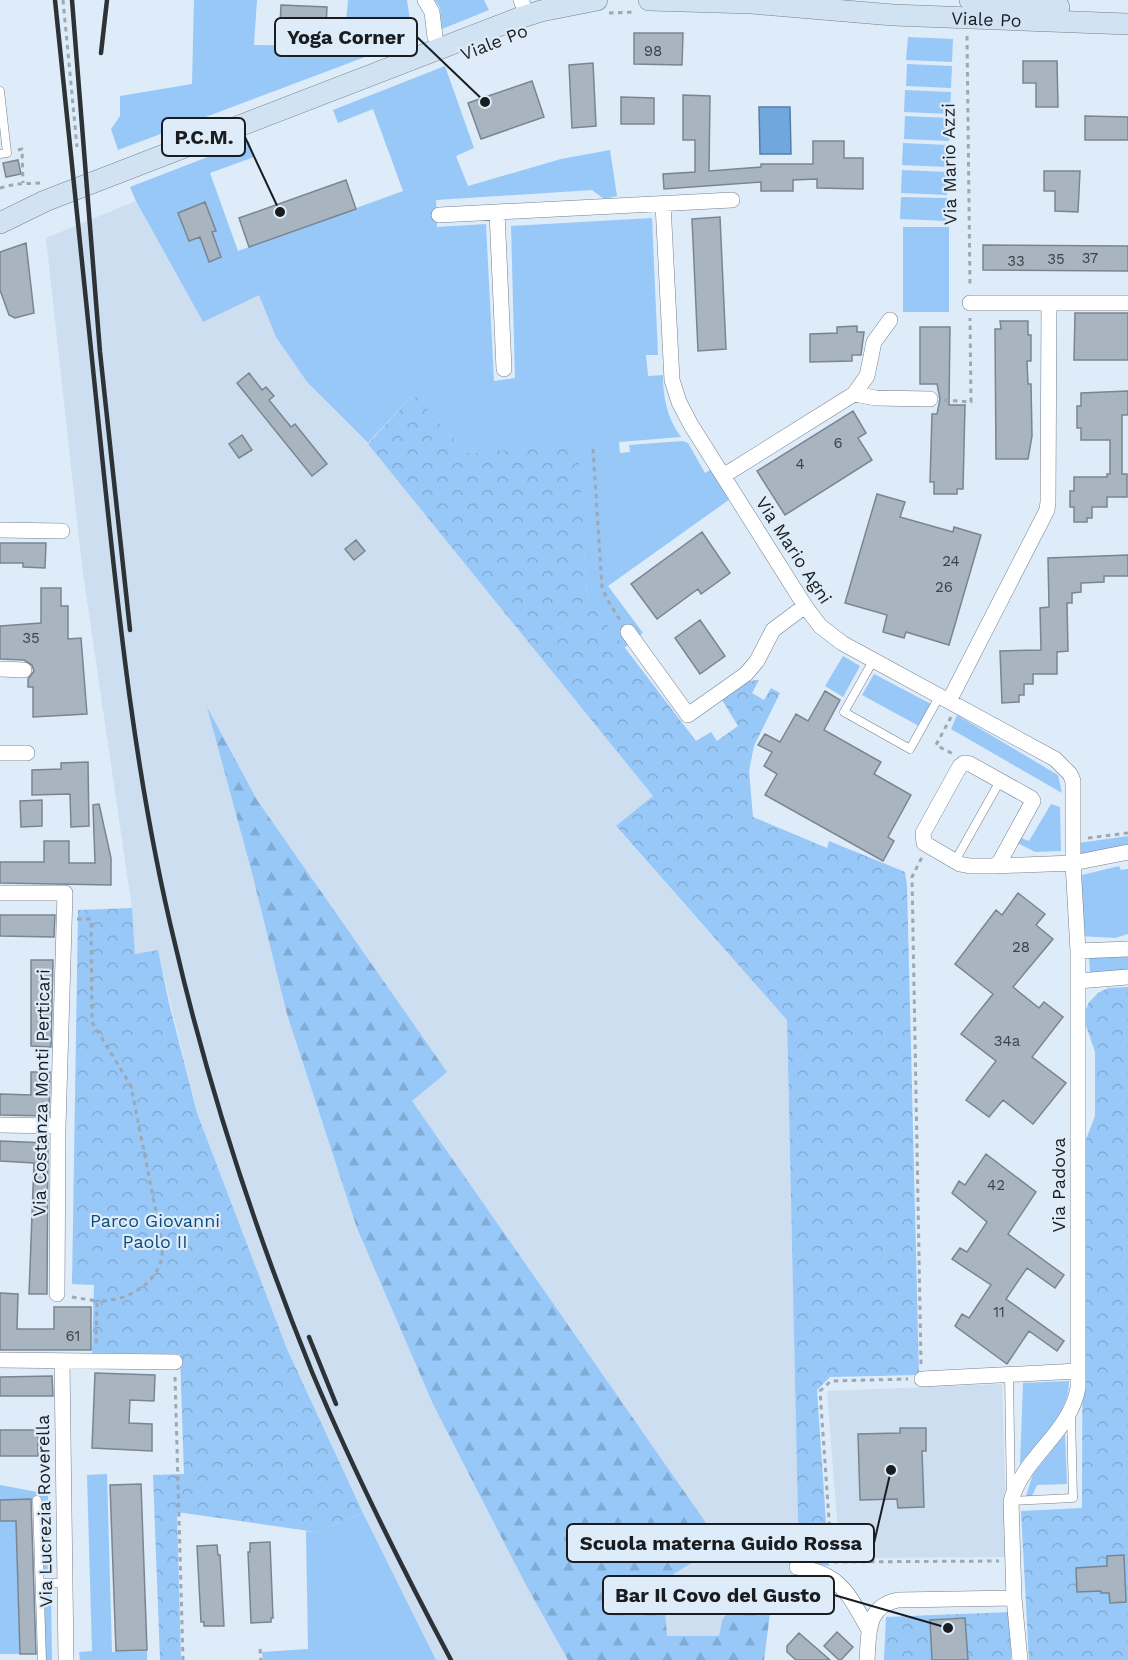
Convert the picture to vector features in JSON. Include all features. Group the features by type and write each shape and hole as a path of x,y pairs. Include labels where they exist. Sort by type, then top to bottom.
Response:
{"main road":[{"path":"530,9 567,0"},
{"name":"Viale Po","path":"970,0 1031,6 1128,10"},
{"name":"Viale Po","path":"645,6 763,2 893,15 1128,24"},
{"name":"Viale Po","path":"0,223 45,201 530,9 601,6"},
{"name":"Viale Po","path":"0,211 45,201"}],"street":[{"path":"425,0 432,12 435,37"},
{"path":"439,215 732,200"},
{"name":"Via Mario Agni","path":"663,204 674,387 691,425 805,606 820,626 830,635 873,661 1055,759 1070,774 1073,781 1073,863"},
{"path":"497,212 504,369"},
{"path":"970,303 1128,303"},
{"path":"948,701 1047,510 1048,303"},
{"path":"723,476 854,394 867,376 874,342 890,320"},
{"path":"854,394 876,398 930,399"},
{"path":"0,530 62,531"},
{"path":"628,632 688,716 746,674 757,661 772,630 805,606"},
{"path":"0,669 24,670"},
{"path":"0,753 27,753"},
{"path":"994,866 999,863 1033,802 1031,798 970,764 964,763 960,766 923,833 923,840 928,846 955,861 970,866 994,866 1073,863 1128,852"},
{"name":"Via Padova","path":"1071,1413 1076,1402 1078,1388 1078,951 1073,863"},
{"name":"Via Costanza Monti Perticari","path":"0,893 65,893 58,1126 57,1294"},
{"path":"1078,951 1128,949"},
{"path":"1078,981 1128,977"},
{"path":"0,1125 58,1126"},
{"path":"0,1360 175,1362"},
{"name":"Via Lucrezia Roverella","path":"62,1361 66,1660"},
{"path":"922,1379 1078,1371"},
{"path":"1020,1660 1014,1598 1011,1501 1015,1488 1028,1466 1071,1413"},
{"path":"797,1567 834,1578 871,1624"},
{"path":"867,1660 871,1624 880,1607 889,1602 1014,1598"}],"lane":[{"path":"0,91 7,153 0,154"},
{"path":"873,661 844,712 910,749 948,701"},
{"path":"955,861 1000,781"},
{"path":"1009,1375 1011,1501 1073,1498 1071,1413"},
{"path":"37,1500 42,1660"},
{"path":"40,1583 64,1583"}],"path":[{"path":"63,0 77,147"},
{"path":"601,6 645,6"},
{"name":"Via Mario Azzi","path":"930,399 971,402 967,36"},
{"path":"22,149 23,183"},
{"path":"593,449 602,587 628,632"},
{"path":"948,701 936,745 970,764"},
{"path":"1073,839 1128,833"},
{"path":"834,1578 820,1391 831,1381 922,1379 912,877 928,846"},
{"path":"57,1294 110,1302 122,1299 151,1279 161,1261 162,1242 131,1086 92,1022 91,919 64,920"},
{"path":"95,1361 97,1301"},
{"path":"175,1362 183,1660"},
{"path":"832,1562 1013,1561"},
{"path":"260,1649 261,1660"}],"shaded area":[{"path":"759,107 790,107 791,154 760,154"},
{"path":"136,201 203,322 259,294 276,337 307,382 368,444 653,796 616,827 787,1020 799,1562 794,1580 775,1574 764,1660 436,1660 363,1513 287,1349 197,1113 158,951 135,954 132,908 82,566 46,238"},
{"path":"1002,1384 1007,1557 840,1558 827,1391"}],"green space":[{"path":"194,0 257,0 254,45 344,46 348,0 407,0 413,39 118,150 111,129 120,116 120,96 192,84"},
{"path":"435,0 484,0 489,10 442,29 440,8"},
{"path":"908,37 953,39 952,62 906,60"},
{"path":"907,64 952,66 951,88 906,86"},
{"path":"445,66 474,148 456,156 468,186 561,159 610,150 617,196 604,199 592,190 436,200 437,227 486,224 494,381 515,378 511,226 652,218 658,355 646,355 648,376 663,375 667,408 672,423 681,437 619,442 620,453 630,452 629,445 683,441 688,443 705,473 712,469 730,499 608,586 643,633 624,648 587,598 577,447 467,453 416,398 409,399 368,443 307,382 276,337 259,295 203,322 130,187 249,141 254,157 210,173 238,251 403,191 373,109 338,123 333,110"},
{"path":"905,90 951,92 950,114 904,112"},
{"path":"905,116 950,118 949,141 904,139"},
{"path":"903,143 948,145 947,167 902,165"},
{"path":"902,170 948,172 947,195 901,193"},
{"path":"901,197 947,198 946,221 900,219"},
{"path":"903,227 949,227 949,312 903,312"},
{"path":"416,397 467,453 578,446 587,598 696,741 711,732 717,741 738,726 722,700 748,681 759,680 752,693 764,700 771,688 780,693 754,746 749,771 753,817 827,848 829,841 905,872 919,1375 830,1377 817,1390 829,1566 799,1562 787,1020 616,826 653,796 368,444 409,399"},
{"path":"843,656 860,666 843,697 825,686"},
{"path":"874,674 931,704 919,726 862,695"},
{"path":"207,707 257,800 447,1072 412,1101 706,1523 692,1533 706,1554 675,1573 663,1585 667,1636 719,1636 722,1621 730,1611 747,1602 765,1600 770,1613 764,1660 568,1660 526,1585 433,1404 357,1228 287,1014"},
{"path":"957,715 1058,775 1062,793 951,729"},
{"path":"1051,804 1060,807 1061,851 1035,852 1016,842 1019,837 1029,841"},
{"path":"1128,836 1128,845 1078,858 1078,843"},
{"path":"1119,866 1121,870 1128,869 1128,934 1115,938 1080,936 1078,876"},
{"name":"Parco Giovanni Paolo II","path":"132,908 135,954 158,950 197,1113 287,1349 363,1513 316,1532 177,1512 181,1660 160,1660 153,1475 184,1474 180,1354 92,1353 94,1285 72,1284 78,910"},
{"path":"1128,956 1128,970 1090,972 1089,958"},
{"path":"1128,987 1128,1660 1029,1660 1021,1511 1082,1508 1083,1147 1095,1116 1095,1052 1083,1017 1089,1002 1098,993 1108,988"},
{"path":"1069,1381 1068,1393 1059,1415 1020,1464 1023,1383"},
{"path":"1065,1434 1067,1484 1037,1485 1032,1496 1026,1496 1033,1474"},
{"path":"107,1474 112,1652 147,1651 147,1660 80,1660 79,1652 92,1651 87,1475"},
{"path":"0,1485 48,1494 50,1574 44,1574 42,1499 0,1500"},
{"path":"363,1513 436,1660 263,1660 262,1652 308,1649 306,1531 316,1532"},
{"path":"0,1521 16,1521 20,1654 0,1654"},
{"path":"44,1593 51,1593 52,1660 45,1660"},
{"path":"1010,1612 1011,1660 884,1660 886,1617"}],"building":[{"path":"281,5 327,7 326,27 280,26"},
{"path":"634,33 683,33 682,65 634,64"},
{"path":"1023,61 1057,61 1058,107 1036,107 1036,83 1023,83"},
{"path":"593,63 596,126 572,128 569,65"},
{"path":"532,81 544,117 481,139 468,103"},
{"path":"683,95 710,96 709,171 761,167 761,164 813,164 813,141 844,141 844,158 863,158 863,189 817,188 817,179 793,180 793,191 761,191 761,182 664,189 663,174 695,172 695,140 683,140"},
{"path":"621,97 654,98 654,124 621,124"},
{"path":"1085,116 1128,117 1128,140 1085,140"},
{"path":"18,160 21,174 6,177 3,163"},
{"path":"1044,171 1080,171 1078,212 1055,211 1055,191 1044,191"},
{"path":"346,180 356,209 249,247 239,218"},
{"path":"205,202 216,231 212,232 221,257 209,262 200,237 189,241 178,213"},
{"path":"720,217 726,349 698,351 692,219"},
{"path":"26,243 34,313 15,318 9,315 0,290 0,252"},
{"path":"983,245 1128,246 1128,271 983,270"},
{"path":"1075,313 1128,313 1128,360 1074,360"},
{"path":"1000,321 1028,321 1028,335 1031,335 1031,361 1027,361 1028,384 1031,384 1032,436 1028,459 996,459 995,329 1001,329"},
{"path":"857,326 857,332 864,332 861,355 852,355 852,361 810,362 810,334 837,333 837,327"},
{"path":"920,327 950,327 949,405 965,405 963,489 957,489 957,494 934,494 934,482 930,482 932,414 937,414 940,399 937,384 920,384"},
{"path":"249,373 262,390 266,387 274,396 269,400 291,427 295,424 327,464 312,476 237,383"},
{"path":"1128,391 1128,415 1122,415 1122,474 1127,474 1127,497 1107,497 1107,507 1092,507 1092,518 1087,518 1087,522 1074,522 1074,507 1070,507 1070,491 1074,491 1074,477 1107,477 1107,474 1110,474 1110,440 1081,440 1081,428 1077,428 1077,406 1081,406 1081,393"},
{"path":"853,411 866,433 858,438 872,460 785,515 757,471"},
{"path":"242,435 252,450 239,458 229,444"},
{"path":"877,494 905,502 900,517 953,532 954,527 981,535 949,645 906,632 904,638 883,632 887,615 845,603"},
{"path":"702,532 730,573 701,594 698,589 657,619 631,584"},
{"path":"356,540 365,551 354,560 345,549"},
{"path":"0,543 46,543 45,568 23,567 23,563 0,563"},
{"path":"1128,555 1128,576 1104,576 1104,582 1081,583 1081,592 1072,593 1072,603 1067,603 1068,651 1057,652 1057,674 1033,674 1033,684 1024,684 1024,695 1019,695 1019,702 1002,703 1000,651 1041,650 1040,608 1049,607 1048,558"},
{"path":"41,588 61,588 61,606 68,606 68,639 81,638 87,714 33,717 33,687 28,687 28,679 34,671 32,665 24,660 0,659 0,626 41,623"},
{"path":"700,620 725,656 700,674 675,638"},
{"path":"825,691 840,700 824,730 881,762 874,774 911,795 888,837 894,841 883,861 765,795 777,774 764,766 772,752 758,745 765,734 780,742 796,714 808,721"},
{"path":"88,762 89,826 71,827 70,794 32,795 32,770 61,769 61,763"},
{"path":"42,800 42,826 21,827 20,801"},
{"path":"99,804 111,858 111,885 0,883 0,862 44,862 44,841 69,841 69,863 95,863 93,805"},
{"path":"1018,893 1045,914 1036,925 1053,939 1013,987 1039,1008 1044,1002 1063,1017 1032,1057 1066,1083 1033,1124 1003,1100 989,1117 966,1100 996,1061 961,1034 993,994 955,964 996,910 1002,915"},
{"path":"0,915 55,915 54,937 0,936"},
{"path":"31,960 53,960 51,1047 31,1046"},
{"path":"31,1072 50,1072 49,1116 0,1115 0,1094 31,1095"},
{"path":"0,1141 48,1143 47,1294 29,1294 34,1163 0,1161"},
{"path":"986,1154 1036,1192 1008,1234 1064,1275 1055,1288 1027,1268 1006,1299 1064,1341 1057,1351 1029,1331 1007,1364 955,1326 962,1314 969,1318 991,1285 952,1259 960,1248 967,1252 987,1222 952,1193 959,1181 965,1185"},
{"path":"0,1293 18,1294 17,1329 54,1329 54,1307 91,1307 91,1350 0,1350"},
{"path":"95,1373 155,1375 154,1401 130,1400 129,1423 152,1424 152,1451 92,1448"},
{"path":"52,1376 53,1396 0,1396 0,1377"},
{"path":"900,1428 926,1428 926,1451 922,1451 924,1507 898,1508 897,1499 860,1500 858,1434 900,1433"},
{"path":"0,1430 38,1430 38,1456 0,1456"},
{"path":"141,1484 147,1650 116,1651 110,1485"},
{"path":"31,1499 36,1654 20,1654 16,1521 0,1521 0,1500"},
{"path":"270,1542 273,1618 271,1622 251,1623 248,1552 250,1552 250,1543"},
{"path":"217,1545 218,1555 220,1555 224,1626 204,1626 204,1622 201,1622 197,1546"},
{"path":"1124,1555 1126,1602 1110,1603 1109,1593 1101,1593 1101,1591 1077,1592 1076,1568 1107,1566 1107,1556"},
{"path":"965,1618 968,1660 932,1660 930,1620"},
{"path":"837,1632 853,1647 841,1660 824,1646"},
{"path":"799,1633 830,1660 796,1660 787,1652 787,1646"}],"railway":[{"path":"55,0 108,517 130,702 161,884 188,999 235,1161 291,1320 361,1481 451,1660"},
{"path":"72,0 100,352 130,630"},
{"path":"101,53 107,0"},
{"path":"309,1337 336,1404"}],"place":[{"name":"Yoga Corner","path":"485,102"},
{"name":"P.C.M.","path":"280,212"},
{"name":"Scuola materna Guido Rossa","path":"891,1470"},
{"name":"Bar Il Covo del Gusto","path":"948,1628"}]}
